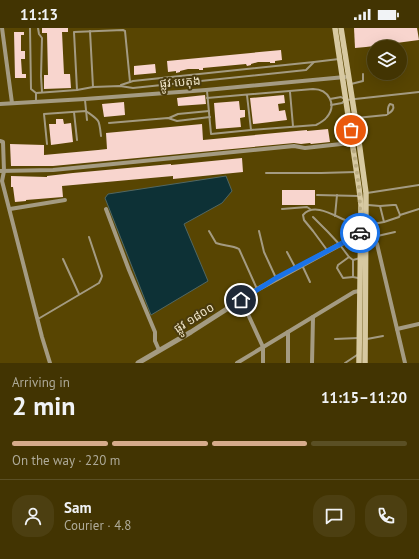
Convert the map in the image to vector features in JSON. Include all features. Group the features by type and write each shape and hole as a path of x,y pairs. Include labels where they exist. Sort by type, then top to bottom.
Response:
{"main road":[{"path":"335,28 343,58"},
{"path":"341,28 347,85 346,100 359,142 366,193 363,225 362,339 359,363"},
{"path":"347,85 353,99 353,143 360,196 364,205"},
{"path":"363,237 360,258 359,291 365,363"}],"street":[{"path":"2,28 2,44 12,103"},
{"name":"ផ្លូវ បេតុង","path":"0,104 206,90 346,77"},
{"path":"0,141 3,142 2,181 50,363"},
{"path":"2,171 53,170 294,146 305,148 359,142"},
{"path":"10,209 65,200"},
{"path":"106,209 129,270 155,332 155,341 159,350"},
{"path":"363,237 373,237 377,244 405,363"},
{"name":"ផ្លូវ ១៨០០","path":"138,363 191,332 276,278 352,238 363,237"},
{"path":"239,363 354,292 359,291"},
{"path":"241,300 263,347 263,363"},
{"path":"312,363 313,317"},
{"path":"397,329 419,324"},
{"path":"288,332 288,363"}],"lane":[{"path":"30,28 31,89 36,92 77,90 93,87 120,86 133,88 306,70 314,62"},
{"path":"38,28 39,34 42,38 42,92"},
{"path":"90,31 93,87"},
{"path":"77,90 74,32 125,31 130,82"},
{"path":"120,86 130,82 343,58"},
{"path":"347,85 363,81 363,74"},
{"path":"206,90 211,134 316,125 330,114 331,109 328,95 318,89 207,98"},
{"path":"290,91 293,126"},
{"path":"36,92 36,101"},
{"path":"331,105 342,104 346,100 419,92"},
{"path":"247,95 251,130"},
{"path":"330,99 341,97 346,100"},
{"path":"85,99 87,120"},
{"path":"352,118 388,114 394,109 393,105 391,104 388,107 388,114"},
{"path":"47,144 44,114 86,111 98,120 101,136"},
{"path":"109,123 168,118 178,114 209,111"},
{"path":"74,112 77,140"},
{"path":"168,118 178,121 210,117"},
{"path":"266,173 357,172"},
{"path":"366,193 419,185"},
{"path":"317,195 360,196"},
{"path":"335,216 337,195"},
{"path":"364,205 380,206 393,204 396,206 400,215"},
{"path":"380,206 384,222"},
{"path":"282,209 307,207 311,210 325,211 350,222 363,225 384,222 419,209"},
{"path":"311,210 307,211 303,215 304,220 327,251"},
{"path":"313,217 340,244 349,257 353,260"},
{"path":"209,231 216,243 224,246 233,246 239,249 258,290"},
{"path":"260,231 264,252 276,278"},
{"path":"373,237 395,232"},
{"path":"38,319 99,283 102,276 89,237"},
{"path":"287,252 295,268"},
{"path":"349,257 338,265 337,268 343,278 353,277 359,279"},
{"path":"353,260 360,258"},
{"path":"64,259 79,294"},
{"path":"353,260 353,277"},
{"path":"302,265 310,282"},
{"path":"335,339 362,339 383,336"},
{"path":"345,363 359,354"}],"water":[{"path":"226,176 232,191 222,203 184,224 208,281 151,315 105,198 108,194"}],"building":[{"path":"42,28 68,28 68,32 62,32 64,74 70,74 71,88 44,89 44,75 48,75 47,33 42,33"},
{"path":"354,28 417,28 419,40 407,42 407,40 367,40 367,47 355,48"},
{"path":"14,32 24,32 24,35 21,35 21,51 25,51 25,59 21,59 22,74 26,74 26,78 15,78"},
{"path":"281,50 282,60 275,61 275,63 258,62 247,66 246,64 203,68 203,70 188,69 176,73 176,71 168,72 167,61"},
{"path":"155,64 156,73 134,75 134,66"},
{"path":"205,95 206,104 178,106 177,98"},
{"path":"284,95 285,103 278,104 279,111 285,110 287,120 253,124 250,98"},
{"path":"239,101 240,110 245,110 245,117 240,118 241,127 216,129 214,103"},
{"path":"124,102 125,115 104,117 102,104"},
{"path":"56,119 63,119 64,124 71,123 73,142 51,145 49,124 56,124"},
{"path":"202,124 203,140 328,129 330,142 311,144 294,143 53,166 11,166 10,144 44,145 44,155 98,150 107,149 106,133"},
{"path":"242,158 243,172 173,179 173,176 62,186 63,197 15,202 13,187 11,187 11,176 47,177 73,173"},
{"path":"282,190 315,190 315,205 282,205"}],"way so far":[{"path":"351,130 359,188 360,233"}],"route":[{"path":"241,300 276,278 352,238 360,237 360,233"}]}
